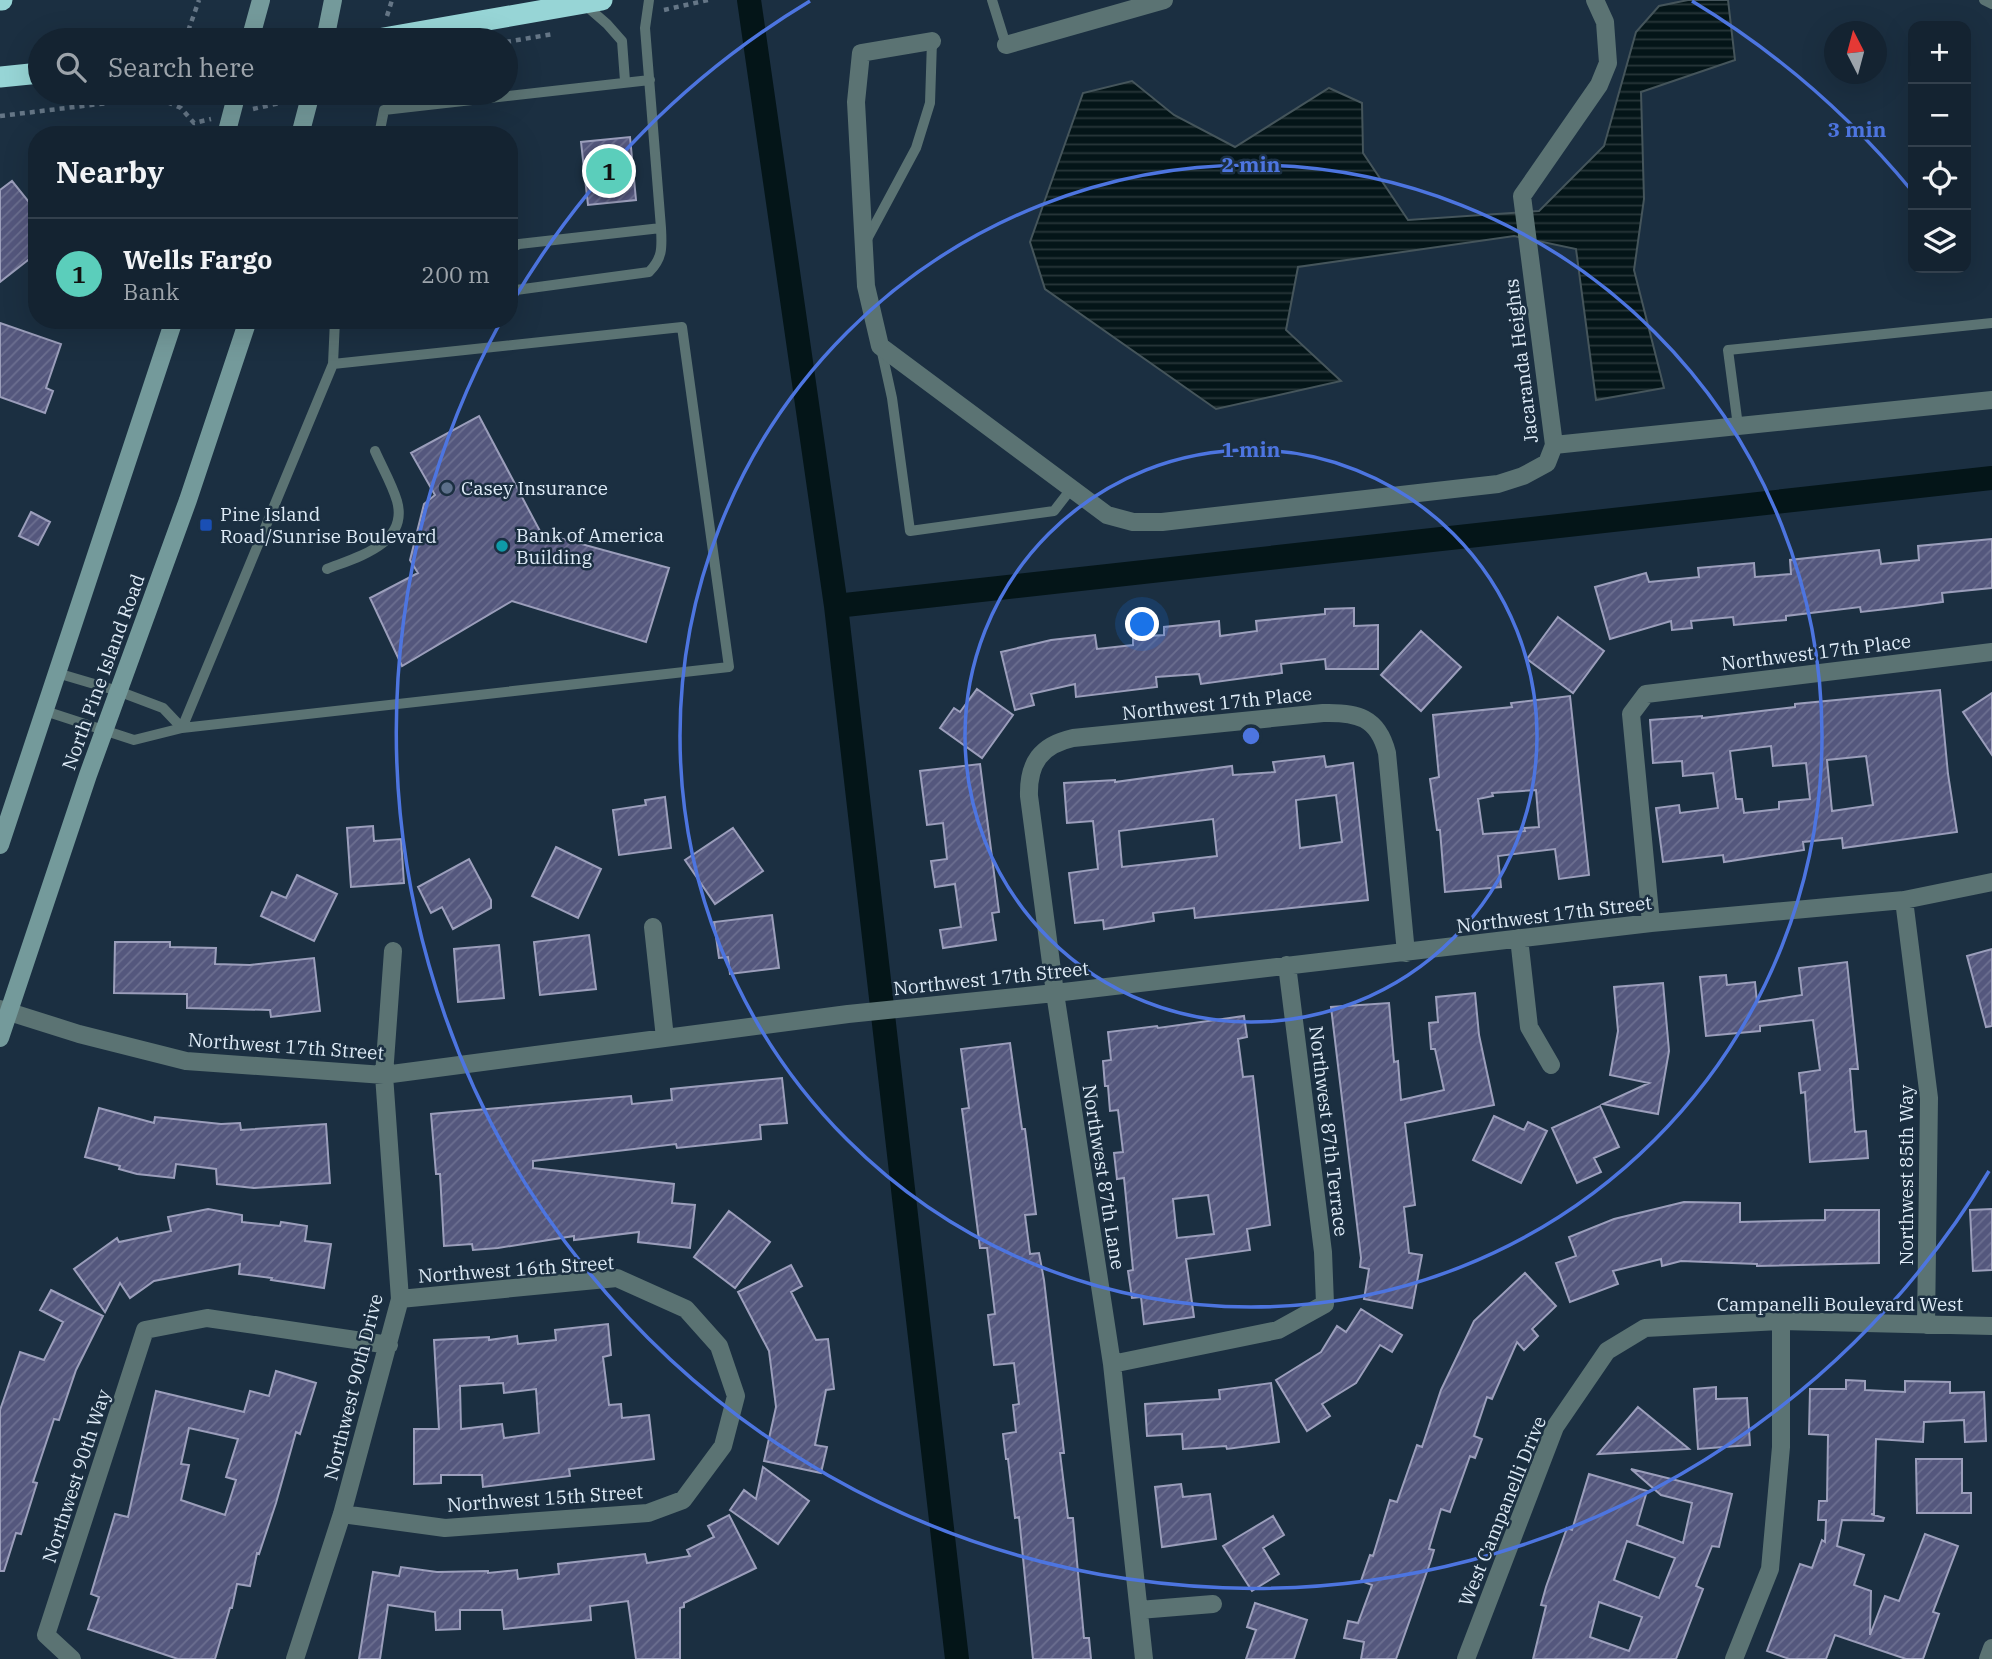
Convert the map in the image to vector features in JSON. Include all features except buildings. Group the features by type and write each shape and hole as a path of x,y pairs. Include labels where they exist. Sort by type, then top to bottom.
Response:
{"highway":[{"path":"442,28 593,2"},
{"path":"0,77 28,75"}],"main road":[{"path":"253,28 261,0"},
{"path":"328,28 334,0"},
{"path":"228,126 234,105"},
{"path":"302,126 308,105"},
{"name":"North Pine Island Road","path":"0,845 171,329"},
{"name":"North Pine Island Road","path":"0,1038 4,1010 188,500 245,329"}],"street":[{"path":"1006,45 1164,0"},
{"name":"Jacaranda Heights","path":"880,346 1107,515 1133,522 1162,522 1499,484 1523,476 1547,463 1554,445 1522,196 1599,85 1608,64 1605,22 1595,0"},
{"path":"880,346 866,286 863,245 856,102 861,52 932,41"},
{"path":"1554,445 1992,400"},
{"name":"Northwest 17th Place","path":"1650,923 1631,714 1646,694 1992,652"},
{"name":"Northwest 17th Place","path":"1042,753 1060,741 1073,738 1336,712 1364,718 1378,730 1385,746 1406,953"},
{"name":"Northwest 87th Lane","path":"1042,753 1031,772 1029,796 1055,993 1112,1364 1144,1659"},
{"name":"Northwest 17th Street","path":"4,1010 79,1034 186,1061 384,1075 848,1014 1055,993 1650,923 1904,900 1992,882"},
{"name":"Northwest 85th Way","path":"1904,900 1929,1098 1926,1325"},
{"path":"653,927 665,1038"},
{"path":"1519,938 1529,1027 1550,1065"},
{"name":"Northwest 90th Drive","path":"295,1659 342,1514 400,1299 384,1075 393,951"},
{"name":"Northwest 87th Terrace","path":"1112,1364 1278,1330 1325,1304 1323,1252 1287,965"},
{"name":"Northwest 16th Street","path":"400,1299 617,1279 652,1294 686,1310 719,1346 736,1396 723,1446"},
{"name":"Northwest 90th Way","path":"72,1659 46,1635 145,1330 207,1318 389,1345"},
{"path":"1734,1659 1770,1569 1781,1447 1781,1321"},
{"name":"Campanelli Boulevard West","path":"1645,1328 1781,1321 1992,1326"},
{"name":"West Campanelli Drive","path":"1466,1659 1555,1427 1607,1351 1645,1328"},
{"name":"Northwest 15th Street","path":"342,1514 445,1528 648,1513 683,1500 723,1446"},
{"path":"1139,1610 1213,1604"},
{"path":"1988,1659 1992,1648"}],"lane":[{"path":"518,290 649,272 663,254 645,28 649,0"},
{"path":"992,0 1006,45"},
{"path":"1983,0 1992,4"},
{"path":"593,2 622,41 625,81"},
{"path":"863,245 916,148 930,103 932,41"},
{"path":"518,94 650,80"},
{"path":"381,126 384,110 426,105"},
{"path":"518,244 661,228"},
{"path":"1738,426 1728,349 1992,323"},
{"path":"45,711 134,740 182,728 729,667 682,327 333,364"},
{"path":"182,728 333,364 335,329"},
{"path":"880,346 892,398 910,531 1054,511 1071,489"},
{"path":"327,569 377,549 392,535 398,518 397,502 375,451"},
{"path":"57,673 163,708 182,728"}],"path":[{"path":"189,28 198,0"},
{"path":"0,116 91,105"}],"shaded area":[{"path":"1688,0 1728,0 1735,60 1641,92 1644,199 1634,270 1664,388 1596,400 1576,249 1514,236 1298,267 1286,330 1341,381 1216,409 1045,289 1030,242 1083,93 1132,81 1174,115 1235,147 1329,88 1362,103 1363,153 1408,220 1539,211 1604,146 1636,32 1659,6"}],"waterway":[{"path":"749,0 836,606 957,1659"},
{"path":"836,606 1992,478"}],"place":[{"name":"Wells Fargo","path":"609,171"},
{"name":"Casey Insurance","path":"447,488"},
{"name":"Pine Island Road/Sunrise Boulevard","path":"206,525"},
{"name":"Bank of America Building","path":"502,546"}]}
